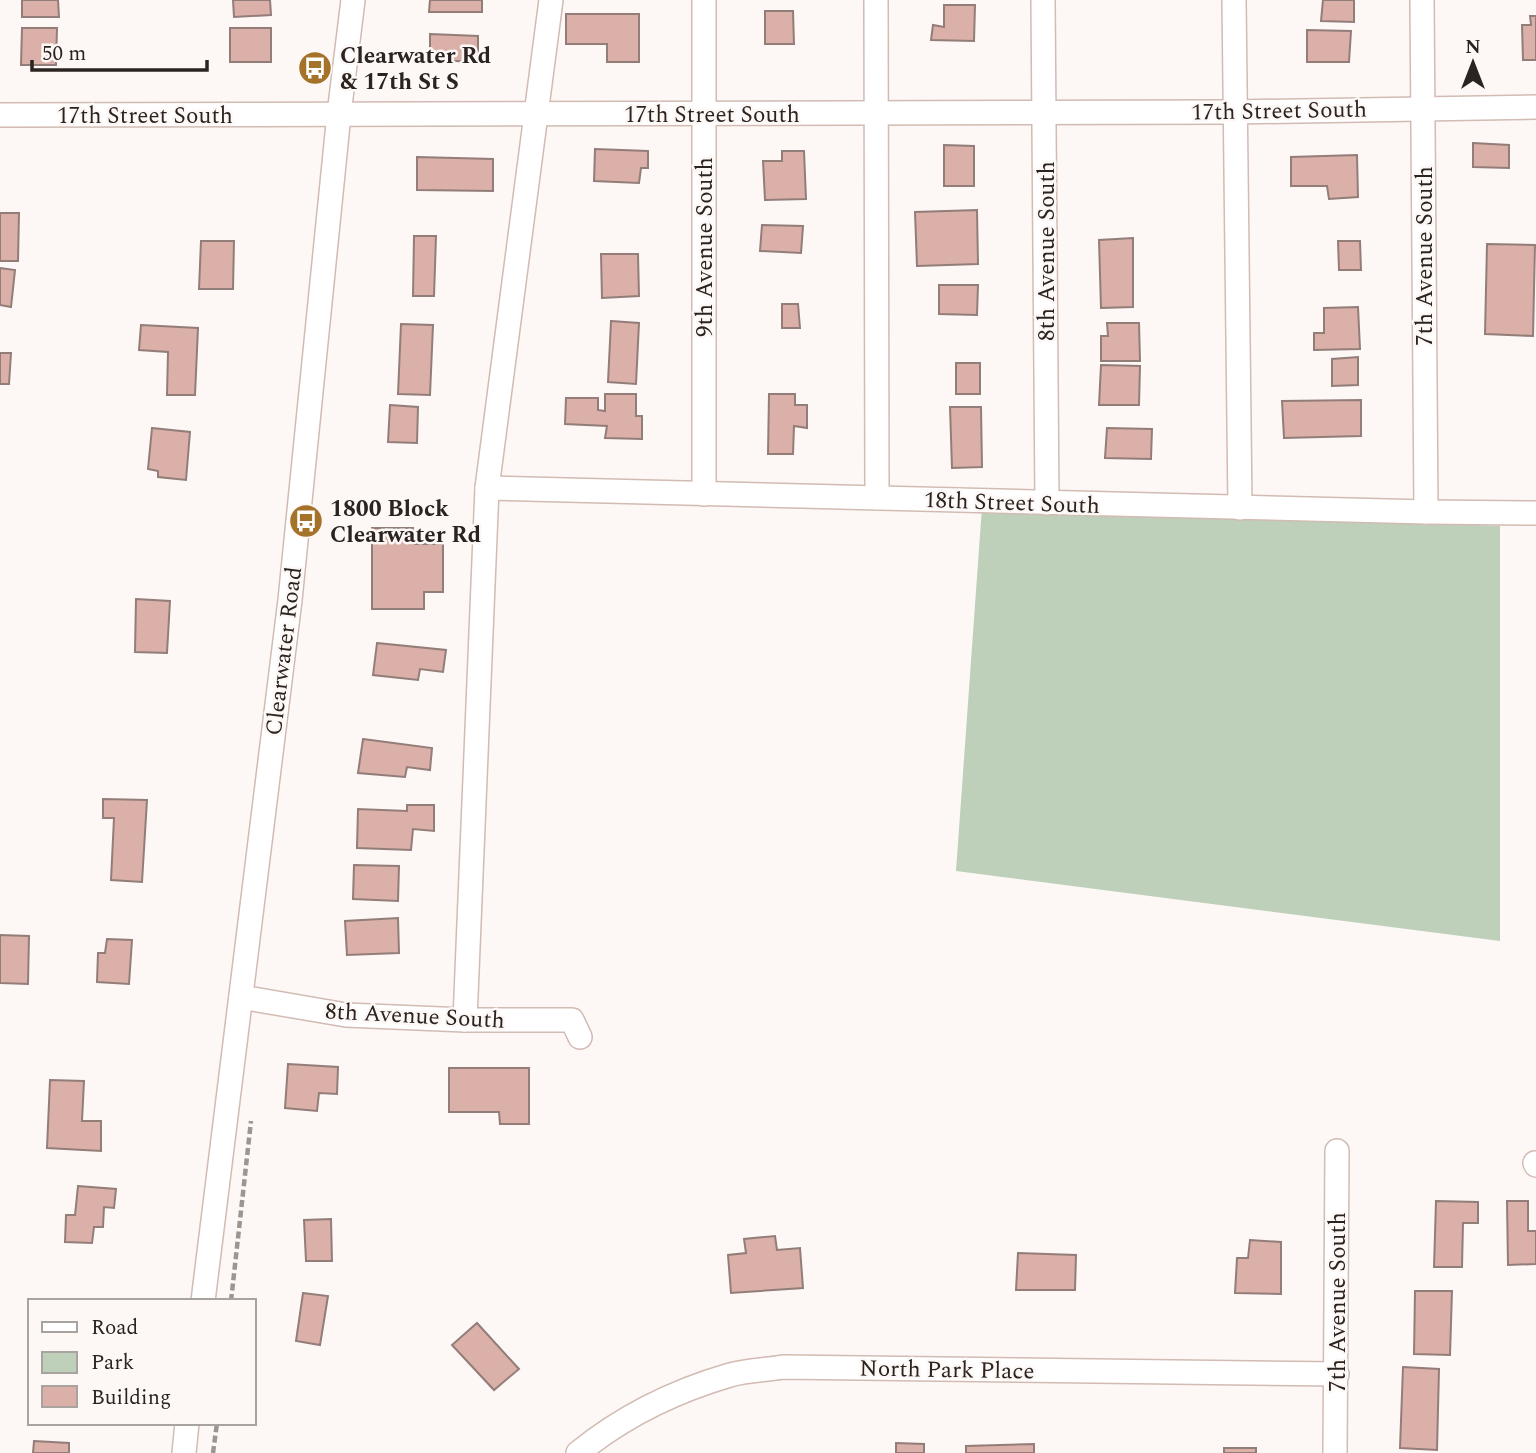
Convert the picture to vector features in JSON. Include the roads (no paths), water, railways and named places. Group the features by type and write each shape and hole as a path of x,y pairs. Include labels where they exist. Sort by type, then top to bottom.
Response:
{"street":[{"name":"Clearwater Road","path":"203,1299 290,600 353,0"},
{"path":"465,1020 487,488 551,0"},
{"name":"9th Avenue South","path":"704,0 704,494"},
{"path":"876,0 877,498"},
{"name":"8th Avenue South","path":"1043,0 1047,503"},
{"path":"1234,0 1240,508"},
{"name":"7th Avenue South","path":"1422,0 1426,513"},
{"name":"17th Street South","path":"0,115 1045,113 1536,107"},
{"name":"18th Street South","path":"487,488 1426,513 1536,513"},
{"name":"8th Avenue South","path":"241,997 346,1015 465,1020 572,1020 580,1037"},
{"name":"7th Avenue South","path":"1335,1453 1337,1151"},
{"name":"North Park Place","path":"578,1453 638,1412 687,1391 732,1374 783,1367 1337,1374"},
{"path":"184,1453 187,1425"}],"place":[{"name":"Clearwater Rd & 17th St S","path":"315,68"},
{"name":"1800 Block Clearwater Rd","path":"306,521"}]}
